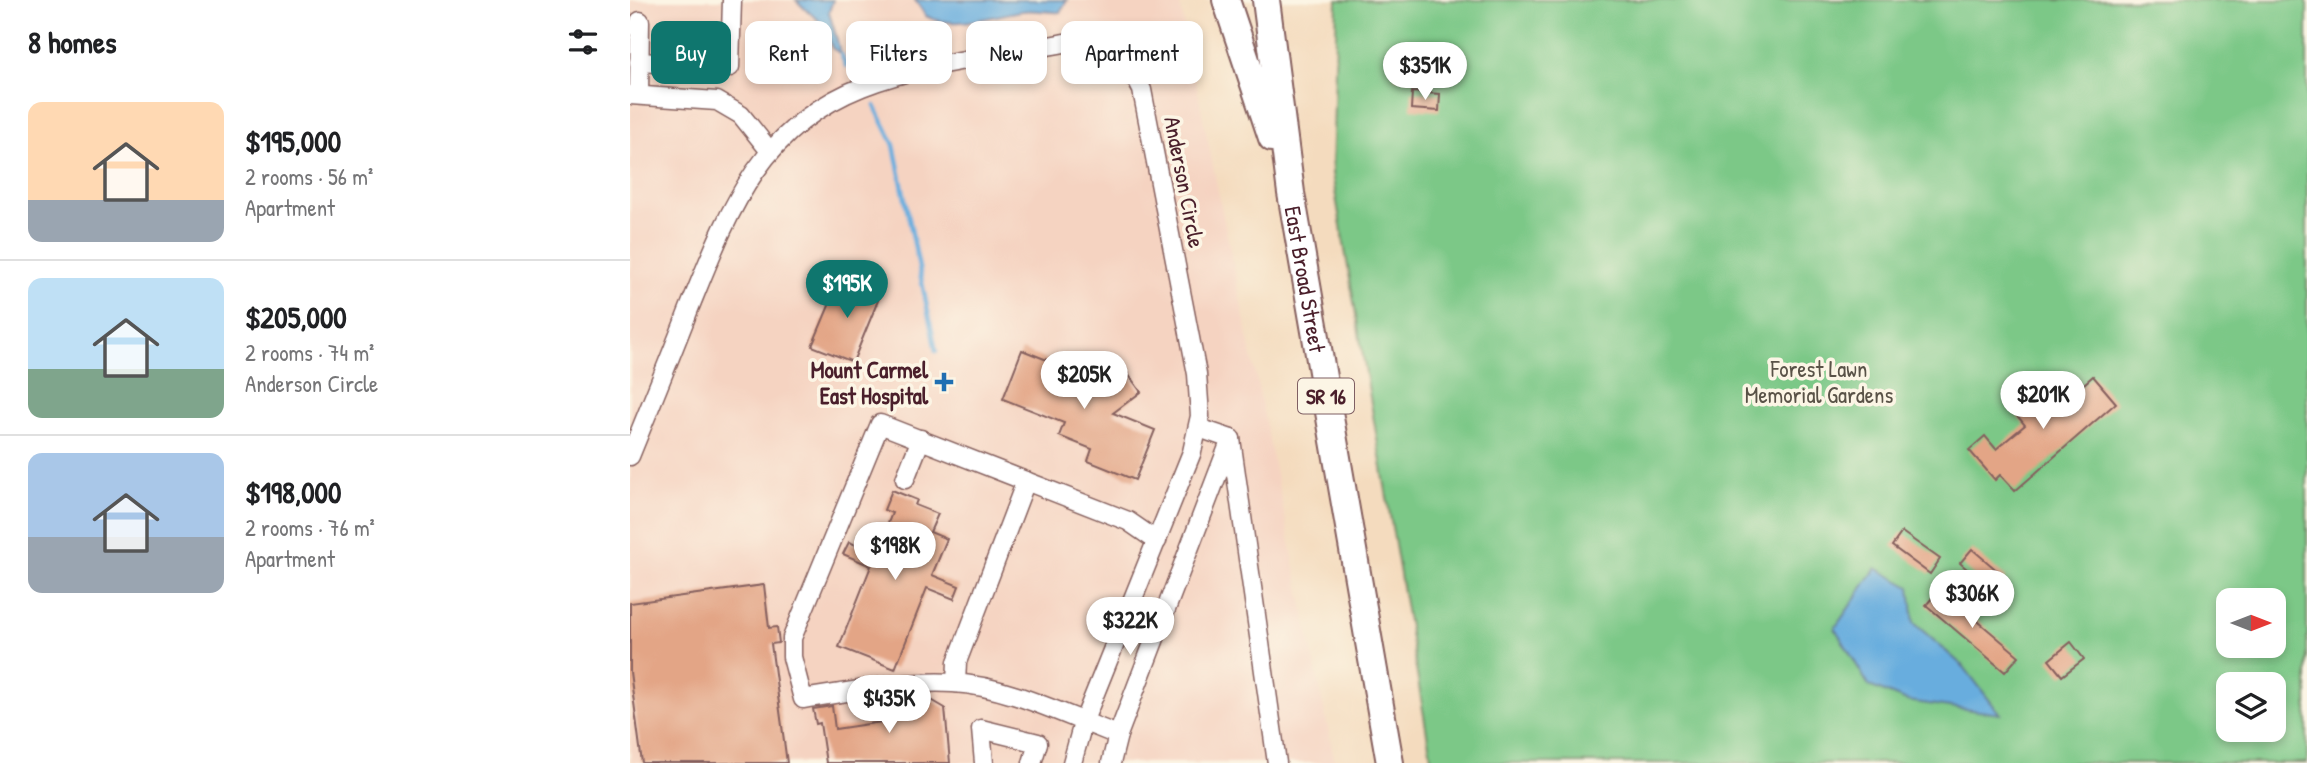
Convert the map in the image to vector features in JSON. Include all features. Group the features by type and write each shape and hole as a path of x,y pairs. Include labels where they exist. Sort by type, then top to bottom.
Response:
{"highway":[{"path":"1226,0 1291,193"},
{"name":"East Broad Street","path":"1266,0 1291,193 1391,763"},
{"path":"1271,40 1275,0"}],"street":[{"path":"639,62 730,67 732,0"},
{"path":"640,21 635,95 717,101 741,115 769,150"},
{"name":"Anderson Circle","path":"630,456 733,202 769,150 803,120 844,95 904,74 1064,43 1101,47 1117,56 1135,75 1142,90 1197,374 1199,428 1157,541 1083,723 1072,763"},
{"path":"1118,735 995,690 956,683 925,682 803,699 792,657 792,638 880,424 1128,521 1157,541"},
{"path":"1199,428 1231,439"},
{"path":"905,479 921,439"},
{"path":"1111,763 1118,735 1231,439"},
{"path":"1231,439 1277,763"},
{"path":"956,683 957,662 1026,481"},
{"path":"984,763 981,729 1038,743 1032,763"}],"shaded area":[{"name":"Mount Carmel East Hospital","path":"630,0 1179,0 1183,21 1061,21 1061,84 1196,84 1335,763 630,763"}],"green space":[{"name":"Forest Lawn Memorial Gardens","path":"1337,0 2307,0 2307,763 1432,763 1332,173"}],"water":[{"path":"796,0 833,0 829,12 832,21 818,21"},
{"path":"915,0 1067,0 1060,12 1027,11 961,22 926,16"},
{"path":"832,22 841,54 832,48"},
{"path":"1876,568 1910,587 1914,623 1964,667 2000,714 1907,701 1869,686 1835,628"}],"building":[{"path":"1396,57 1424,59 1423,80 1395,78"},
{"path":"1412,92 1440,94 1439,111 1411,109"},
{"path":"841,277 881,293 853,362 812,346"},
{"path":"1022,350 1107,384 1125,370 1141,392 1113,413 1155,430 1135,480 1088,461 1092,449 1059,436 1064,423 1003,399"},
{"path":"2093,376 2116,403 2015,491 2000,475 1995,480 1969,450 1985,436 1996,449 2025,425 2014,412 2051,380 2067,399"},
{"path":"892,490 917,500 915,505 938,514 930,532 947,539 932,575 959,586 954,599 927,588 895,669 839,647 871,566 843,554 849,542 876,553 892,513 884,510"},
{"path":"1902,532 1940,559 1930,574 1892,546"},
{"path":"1972,549 2006,578 1993,592 1960,563"},
{"path":"764,585 769,628 777,627 779,643 771,644 787,763 642,763 630,672 630,603"},
{"path":"1940,589 2019,656 2005,672 1926,605"},
{"path":"2071,642 2084,659 2062,676 2049,660"},
{"path":"906,696 907,704 928,698 945,708 950,763 826,763 820,723 816,724 813,709 832,706 835,729 882,722 878,699"}],"waterway":[{"path":"841,54 846,66"},
{"path":"875,106 894,145 936,351"}],"place":[{"name":"Mount Carmel East Hospital","path":"944,382"}]}
